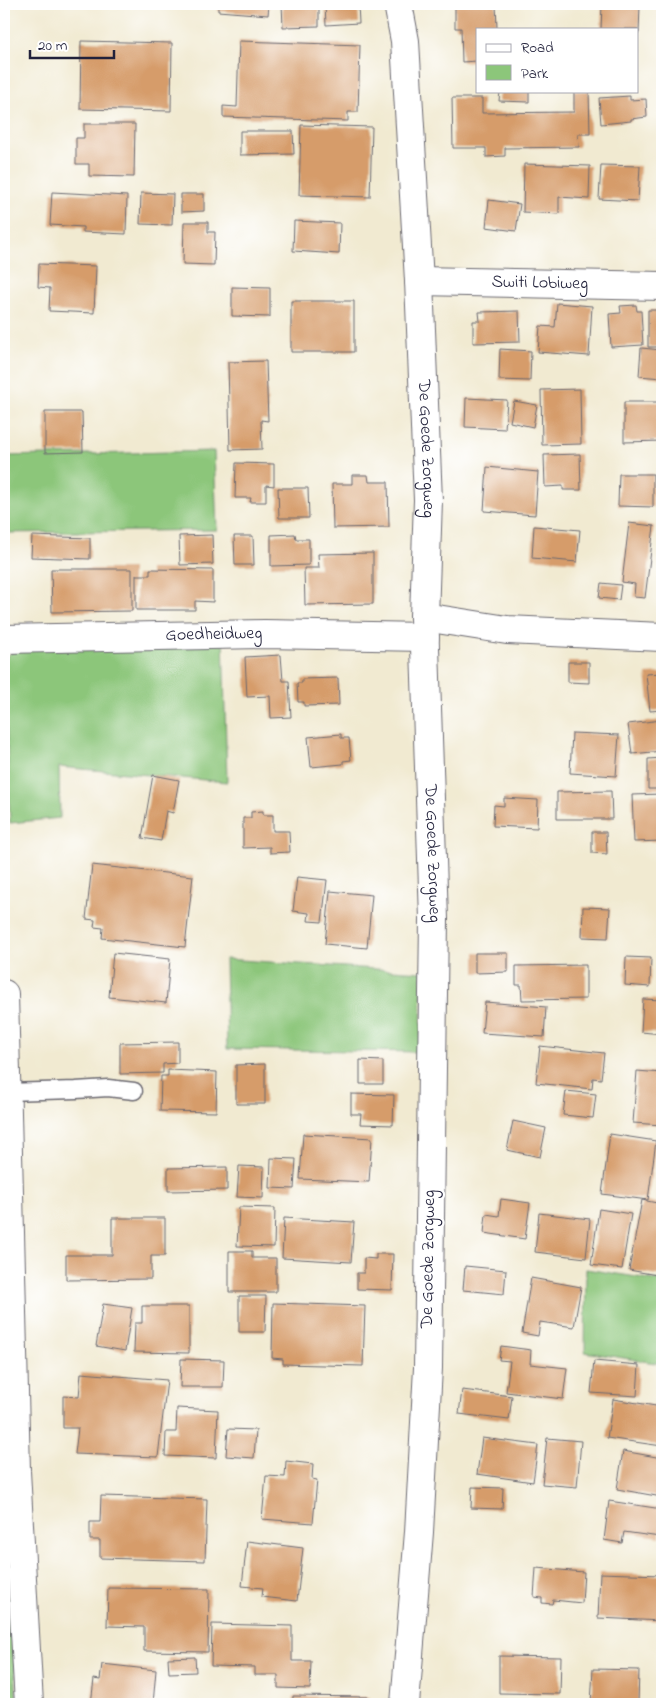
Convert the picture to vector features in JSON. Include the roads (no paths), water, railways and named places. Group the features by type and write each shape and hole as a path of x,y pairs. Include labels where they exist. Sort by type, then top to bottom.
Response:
{"street":[{"name":"De Goede Zorgweg","path":"398,4 405,40 419,281 428,500 425,627 434,919 428,1368 419,1532 405,1704"},
{"name":"Switi Lobiweg","path":"419,281 662,286"},
{"name":"Goedheidweg","path":"4,639 265,634 425,627 662,637"},
{"path":"4,994 16,1471 29,1704"}],"lane":[{"path":"6,1092 108,1088 134,1091"}]}
